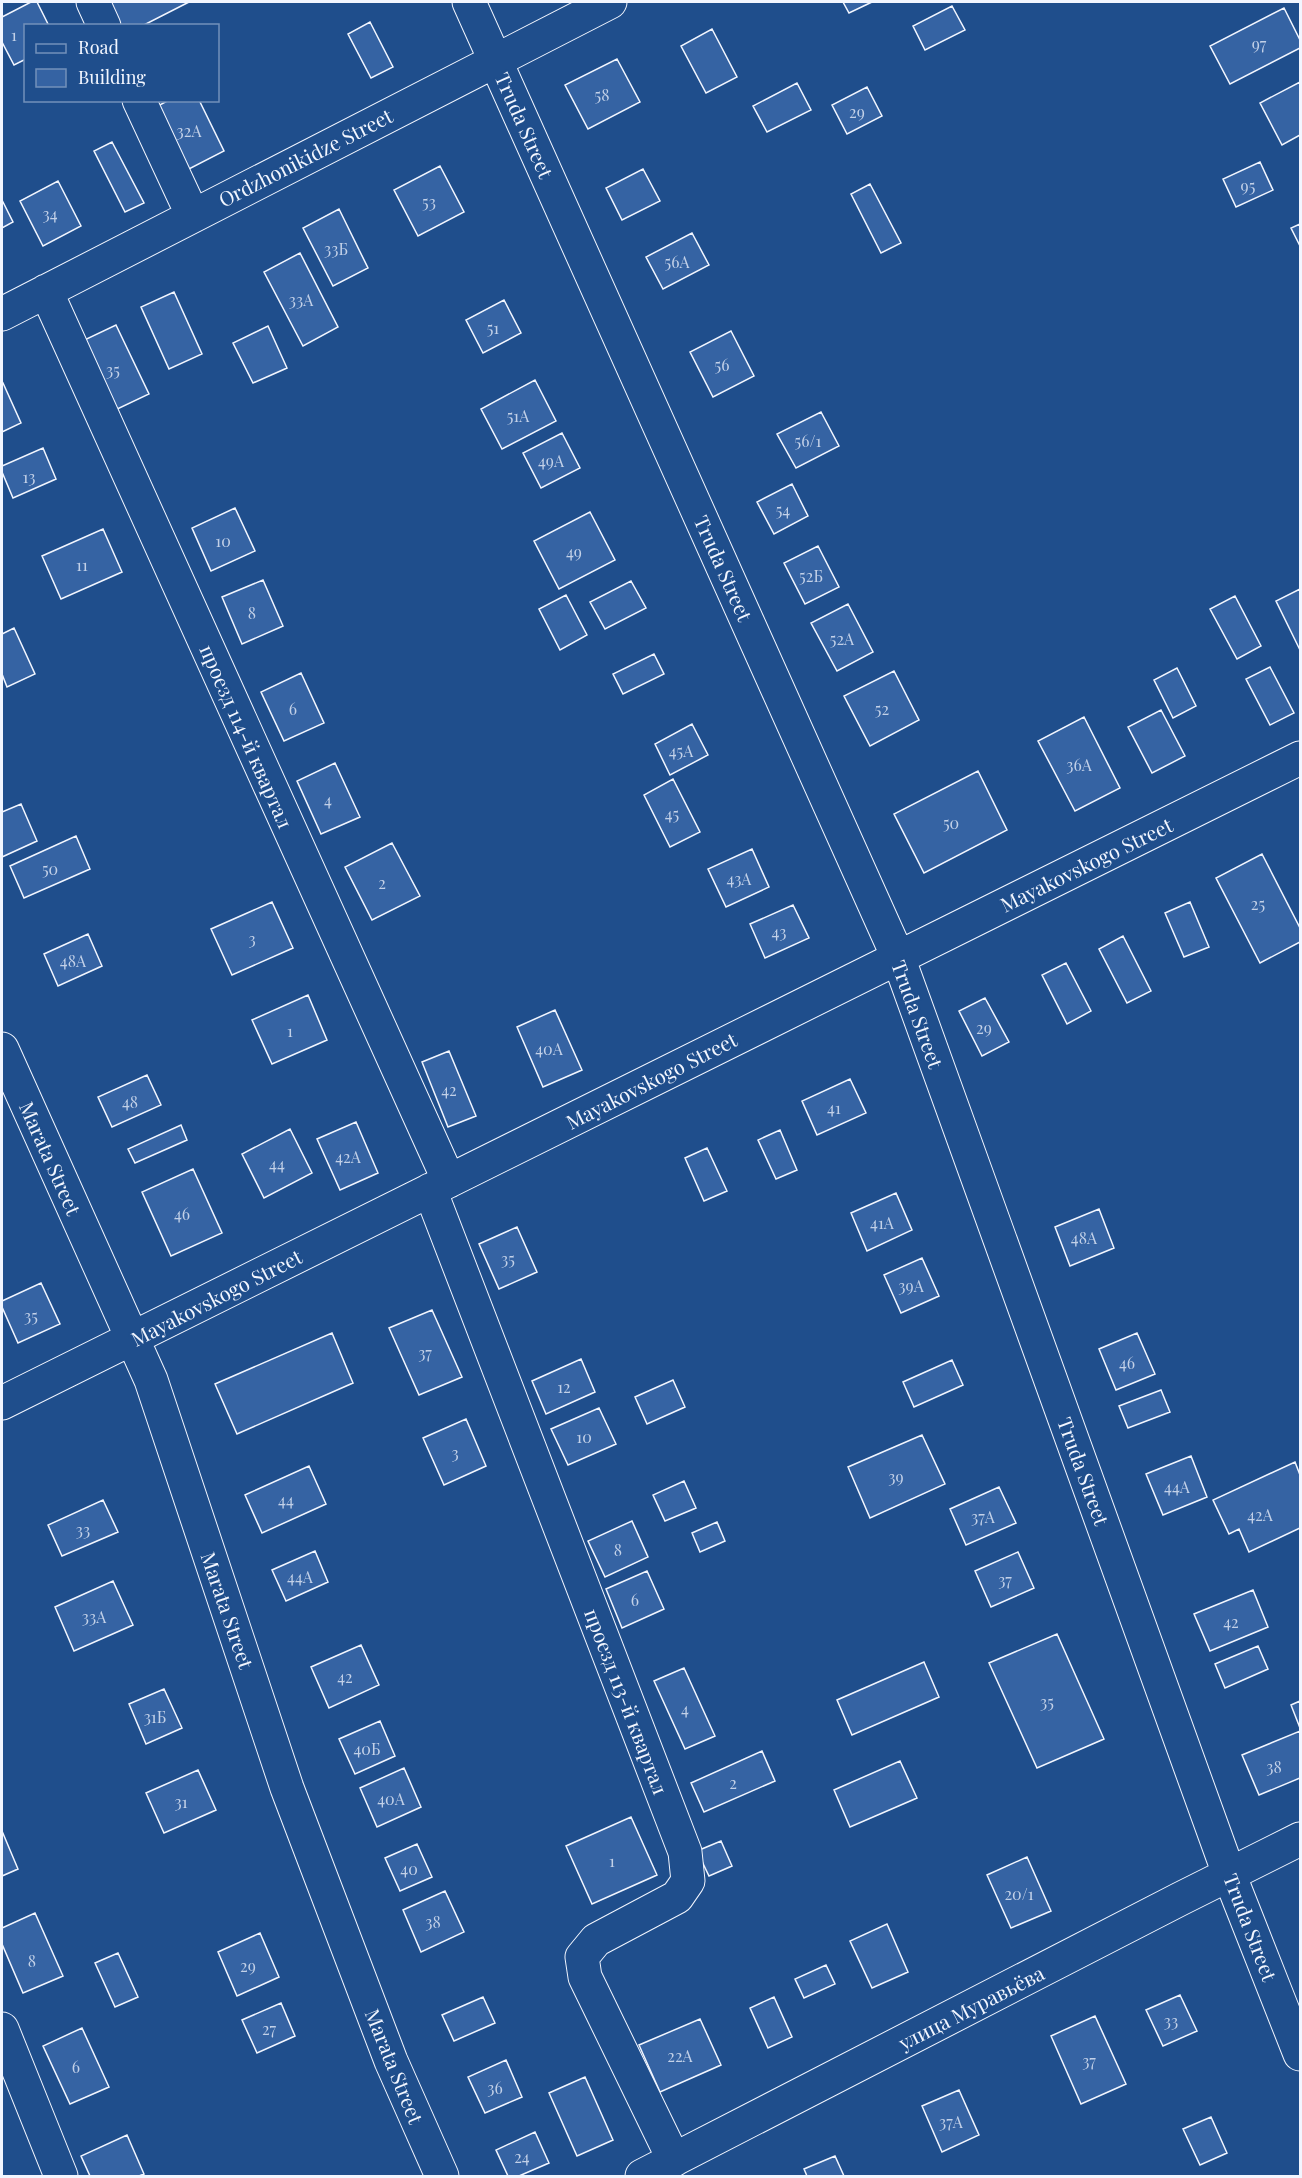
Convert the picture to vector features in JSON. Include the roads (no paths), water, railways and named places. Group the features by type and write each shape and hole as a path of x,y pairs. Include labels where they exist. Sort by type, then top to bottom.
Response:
{"street":[{"path":"93,2 103,24"},
{"name":"Truda Street","path":"469,2 898,957 1230,1874 1300,2054"},
{"name":"Ordzhonikidze Street","path":"2,314 610,2"},
{"path":"140,102 193,216"},
{"name":"проезд 114-й квартал","path":"46,291 440,1186"},
{"name":"Mayakovskogo Street","path":"2,1403 1300,758"},
{"name":"Marata Street","path":"2,1049 151,1380 291,1799 391,2061 442,2176"},
{"name":"проезд 113-й квартал","path":"440,1186 685,1852 688,1881 677,1897 596,1940 582,1957 585,1977 674,2160"},
{"name":"улица Муравьёва","path":"642,2176 1300,1839"},
{"path":"2,2029 61,2176"}]}
